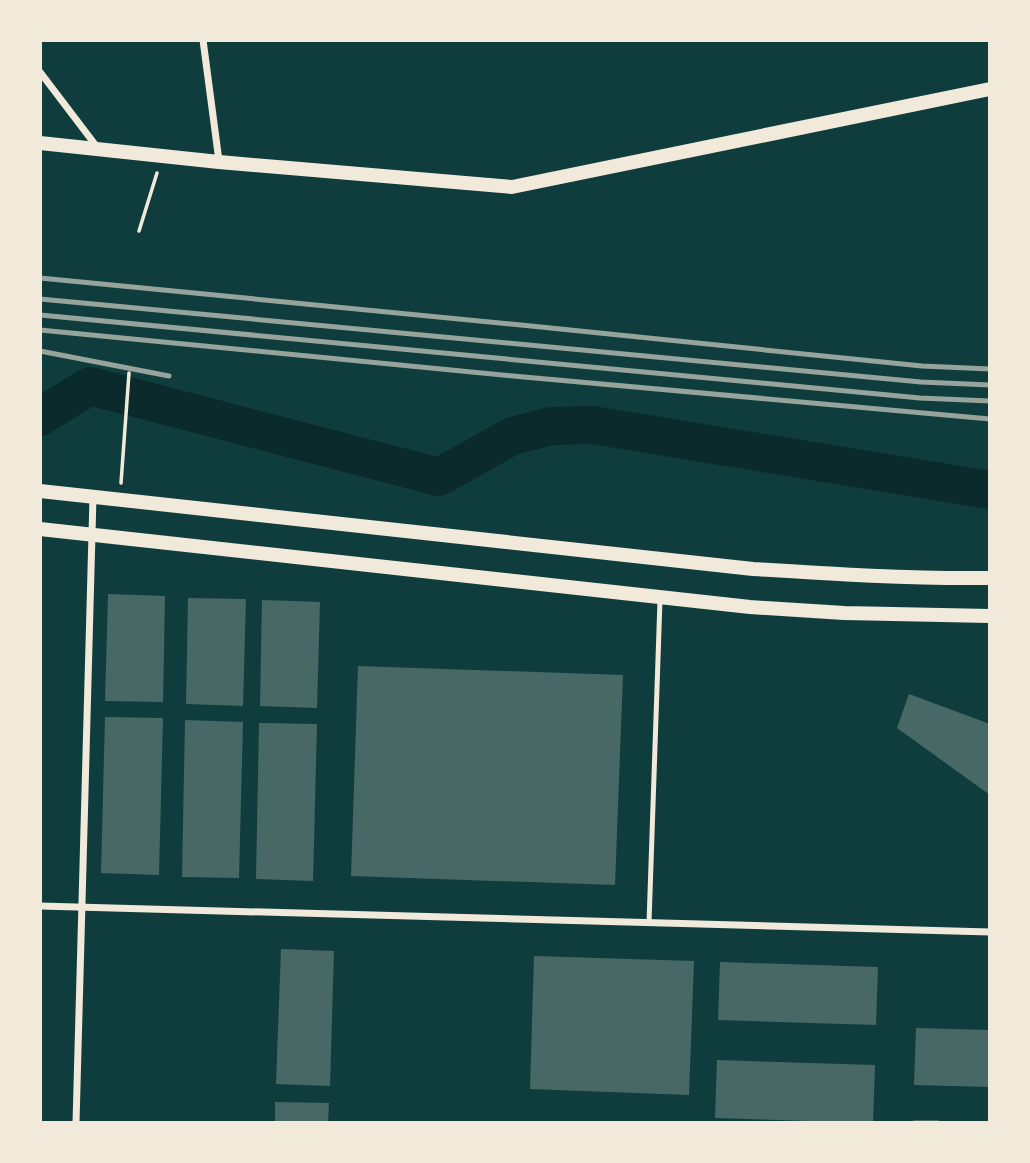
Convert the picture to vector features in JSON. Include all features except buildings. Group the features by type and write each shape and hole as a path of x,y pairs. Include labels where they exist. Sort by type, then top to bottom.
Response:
{"main road":[{"path":"40,143 219,162 512,187 990,89"},
{"path":"40,491 753,569 938,579 990,578"},
{"path":"40,529 750,607 844,613 990,616"}],"street":[{"path":"204,40 219,162"},
{"path":"40,72 97,148"},
{"path":"76,1123 93,497"},
{"path":"40,906 990,932"}],"lane":[{"path":"649,923 660,597"}],"path":[{"path":"139,232 162,155"},
{"path":"120,499 129,373"}],"waterway":[{"path":"40,417 90,386 439,477 512,436 551,426 592,425 990,490"}],"railway":[{"path":"40,278 922,366 990,369"},
{"path":"40,299 921,382 990,385"},
{"path":"40,315 920,398 990,401"},
{"path":"40,330 990,419"},
{"path":"40,351 169,376"}]}
